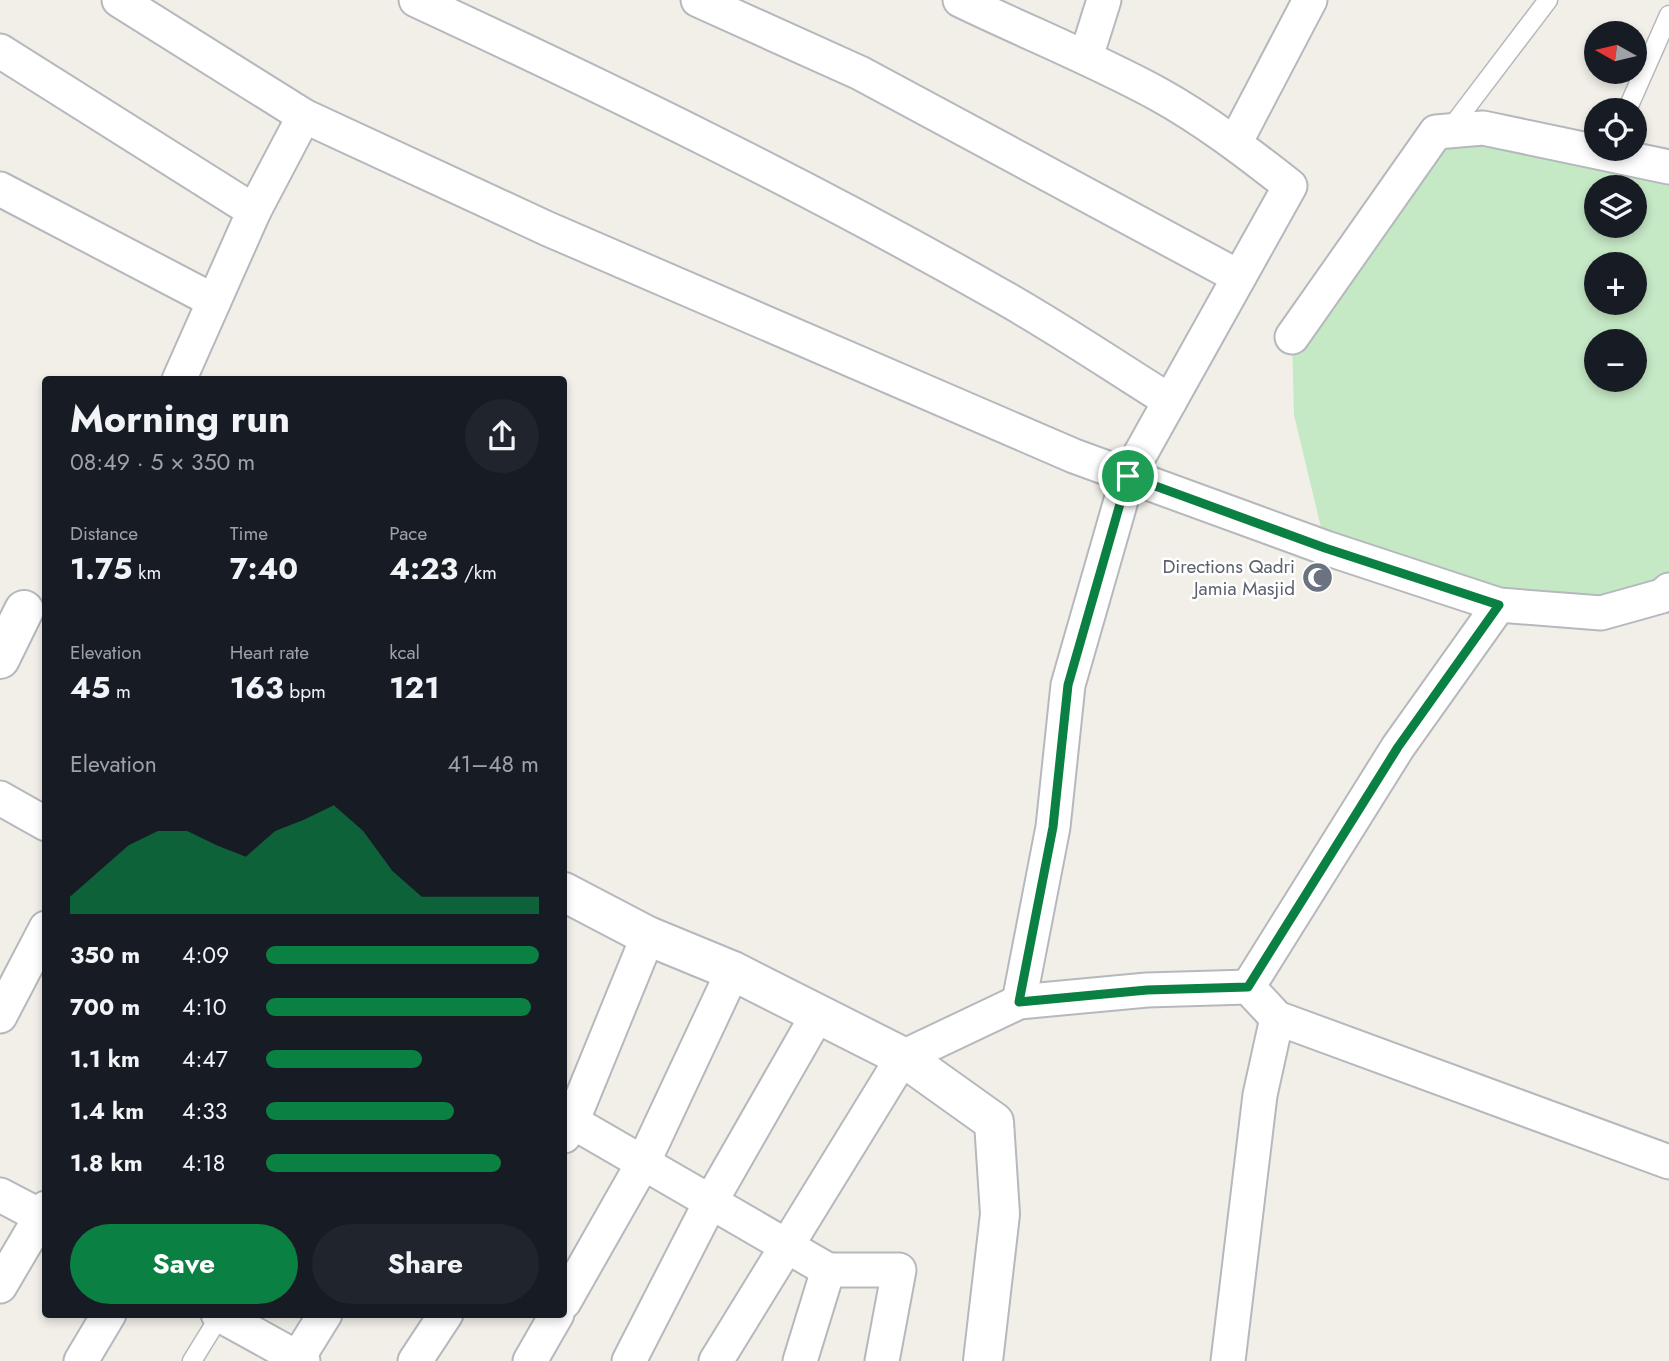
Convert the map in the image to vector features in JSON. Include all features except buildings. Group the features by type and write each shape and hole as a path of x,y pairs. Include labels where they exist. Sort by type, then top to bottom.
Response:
{"street":[{"path":"119,0 304,116 548,229 1062,451 1325,548 1499,605 1601,613 1662,596 1669,590"},
{"path":"416,0 655,112 996,292 1170,401"},
{"path":"698,0 860,73 1240,277"},
{"path":"960,0 1086,57 1161,96 1235,143 1290,186 1128,476 1068,685 1053,827 1019,1002"},
{"path":"1086,57 1104,0"},
{"path":"1235,143 1310,0"},
{"path":"0,51 254,211"},
{"path":"181,376 254,211 304,116"},
{"path":"1292,337 1436,132 1483,128 1584,146"},
{"path":"1646,161 1669,167"},
{"path":"0,189 214,301"},
{"path":"1248,987 1398,747 1499,605"},
{"path":"0,659 23,611"},
{"path":"0,798 42,822"},
{"path":"567,900 733,971 903,1057 994,1122 1000,1214 983,1361"},
{"path":"0,1016 42,936"},
{"path":"567,1123 648,936"},
{"path":"567,1297 643,1163 733,971"},
{"path":"716,1361 903,1057 1019,1002 1147,990 1248,987 1277,1018 1669,1162"},
{"path":"629,1361 711,1201 818,1014"},
{"path":"1228,1361 1260,1095 1277,1018"},
{"path":"567,1125 643,1163 828,1270 899,1270 882,1361"},
{"path":"0,1195 42,1214"},
{"path":"0,1286 42,1218"},
{"path":"800,1361 828,1270"},
{"path":"82,1361 107,1318"},
{"path":"225,1318 299,1360 323,1318"},
{"path":"415,1361 443,1318"},
{"path":"530,1361 555,1318"}],"lane":[{"path":"1450,129 1548,0"},
{"path":"1632,98 1669,15"},
{"path":"192,1361 218,1318"}],"green space":[{"path":"1436,132 1669,177 1669,590 1601,613 1326,548 1294,415 1292,337"}],"place":[{"name":"Directions Qadri Jamia Masjid","path":"1318,577"}],"route":[{"path":"1128,476 1325,548 1499,605 1398,747 1248,987 1147,990 1019,1002 1053,827 1068,685 1128,476"}]}
